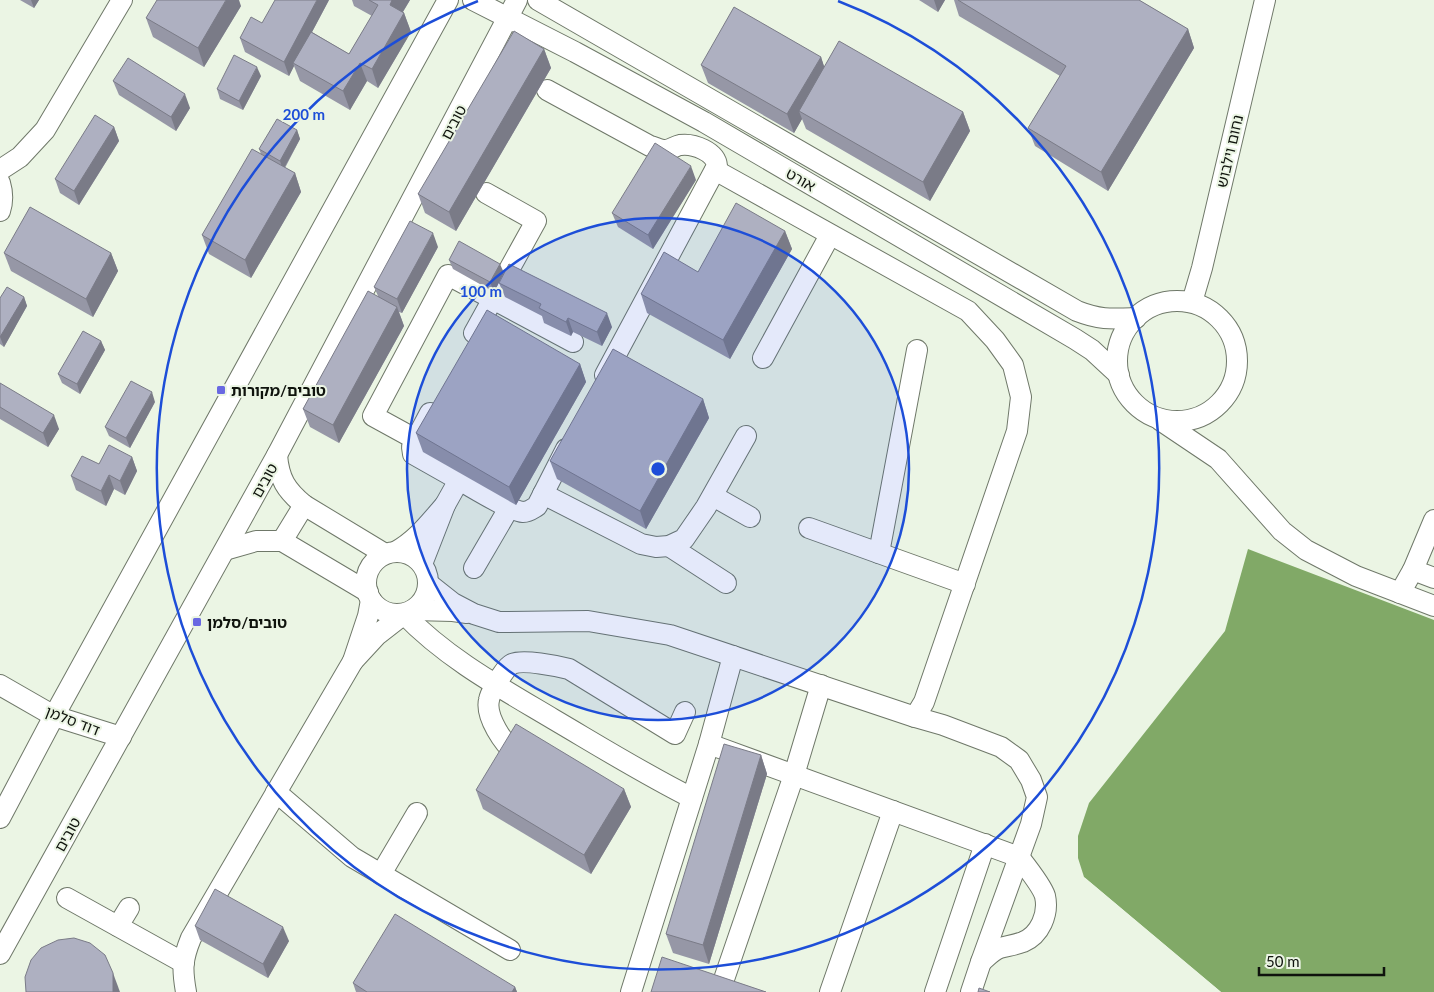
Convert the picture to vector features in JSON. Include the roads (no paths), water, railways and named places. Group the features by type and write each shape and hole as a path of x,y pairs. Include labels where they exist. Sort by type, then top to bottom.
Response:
{"street":[{"path":"0,170 20,157 45,130 122,0"},
{"path":"0,818 54,716 448,0"},
{"name":"אורט","path":"472,0 632,82 704,122 1076,338 1119,375"},
{"name":"טובים","path":"0,954 277,455 517,0"},
{"name":"אורט","path":"538,0 1077,311 1092,317 1108,320 1136,318"},
{"name":"נחום וילבוש","path":"1192,302 1202,268 1265,0"},
{"path":"547,90 650,146 666,150 680,145 692,145 711,154 717,160 718,166 596,392"},
{"path":"715,170 968,311 995,340 1013,366 1021,397 1017,431 924,702 915,716"},
{"path":"0,183 2,204 0,212"},
{"path":"464,352 536,221 486,193"},
{"path":"763,358 830,235"},
{"path":"415,439 373,416 448,275 573,342"},
{"path":"1158,419 1178,422 1196,419 1214,410 1227,396 1235,378 1238,359 1234,340 1224,323 1210,310 1192,302 1174,301 1156,305 1140,314 1127,328 1119,344 1117,363 1120,381 1129,398 1142,411 1158,419 1218,459 1282,531 1306,550 1356,576 1434,606"},
{"path":"879,553 918,350"},
{"path":"440,395 415,439 412,447 413,454 509,508 522,512 530,511 537,506 574,435"},
{"path":"543,494 642,544 656,547 669,546 684,539 713,496 746,436"},
{"path":"277,455 278,470 283,482 293,496 304,505 390,553 405,553 415,557 427,573 429,584 427,594 422,603 377,635 353,661"},
{"path":"422,564 445,505 459,480"},
{"path":"713,496 750,517"},
{"path":"282,541 304,505"},
{"path":"186,992 183,975 184,955 191,938 353,661 368,616 367,576 370,567 377,559 417,537 445,505"},
{"path":"474,568 509,508"},
{"path":"1400,593 1413,570 1434,520"},
{"path":"809,528 964,584"},
{"path":"225,550 256,541 282,541 369,596 375,605 383,611 393,614 453,611 474,614"},
{"path":"669,546 726,583"},
{"path":"1413,570 1434,578"},
{"path":"429,584 454,604 474,614 499,622 588,621 670,635 943,725 1001,747 1018,760 1031,780 1037,798 1031,824 971,992"},
{"path":"409,612 416,627 467,667 655,779 692,798"},
{"path":"630,992 650,964 692,798 734,656"},
{"path":"516,754 510,750 498,733 490,714 489,700 505,670 513,664 554,665 570,669 675,734 685,712"},
{"name":"דוד סלמן","path":"0,685 54,716 120,738"},
{"path":"742,992 713,983 794,775 821,685"},
{"path":"709,744 1019,857 1045,895 1044,919 1040,928 1032,937 1000,948 992,952 981,962"},
{"path":"276,792 352,857 510,950"},
{"path":"830,992 894,811"},
{"path":"381,874 416,813"},
{"path":"935,992 985,844"},
{"path":"67,898 184,963"},
{"path":"118,926 129,908"}],"place":[{"name":"טובים/מקורות","path":"221,390"},
{"name":"טובים/סלמן","path":"197,622"}]}
